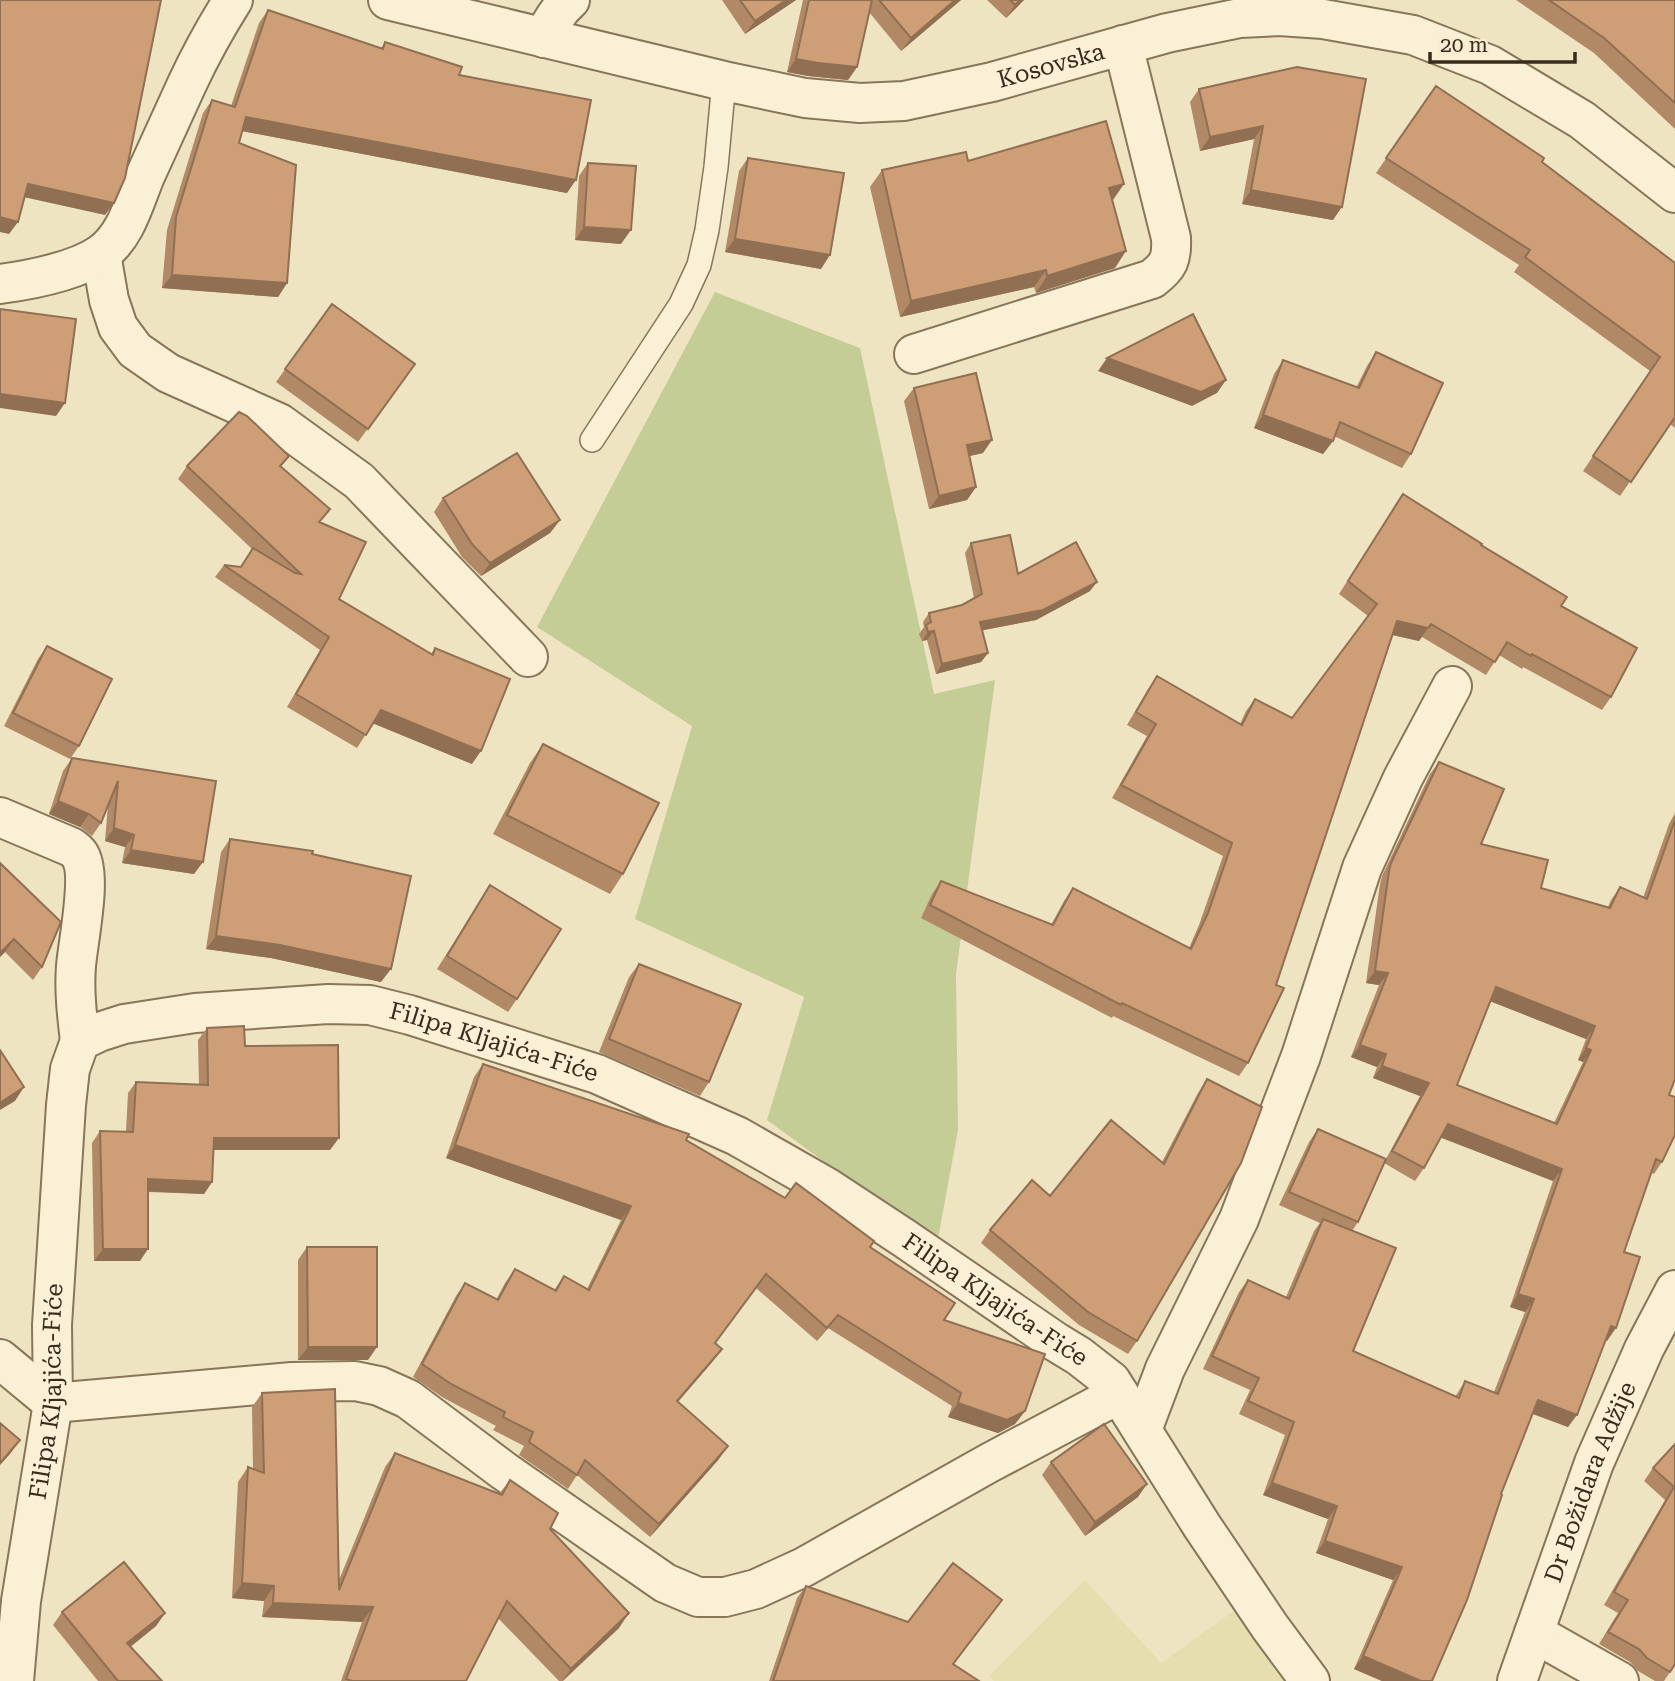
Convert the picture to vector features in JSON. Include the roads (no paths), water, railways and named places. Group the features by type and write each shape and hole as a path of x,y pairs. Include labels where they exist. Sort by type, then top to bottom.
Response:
{"street":[{"path":"0,284 29,281 80,264 101,254 115,241 124,228 189,81 233,0"},
{"name":"Kosovska","path":"388,0 724,81 805,98 860,103 904,101 992,82 1167,33 1228,20 1280,16 1323,19 1413,35 1490,65 1582,120 1675,193"},
{"path":"544,38 552,21 570,0"},
{"path":"914,354 1152,279 1163,271 1172,255 1171,238 1123,46"},
{"path":"101,254 109,300 118,327 135,349 168,373 279,423 359,481 528,657"},
{"path":"1142,1430 1165,1369 1244,1206 1301,1056 1362,868 1403,778 1452,686"},
{"path":"0,817 71,847 79,854 84,866 85,884 76,967 80,1041"},
{"name":"Filipa Kljajića-Fiće","path":"14,1681 10,1601 53,1403 52,1325 66,1105 70,1069 80,1041 124,1024 195,1013 328,1003 370,1005 410,1015 597,1074 737,1136 828,1188 1079,1356 1111,1381 1209,1537 1269,1627 1310,1681"},
{"name":"Dr Božidara Adžije","path":"1517,1681 1594,1462 1644,1349 1675,1290"},
{"path":"0,1359 53,1403 292,1382 355,1381 379,1386 408,1399 504,1471 665,1583 698,1597 725,1597 756,1589 804,1567 989,1462 1119,1394"},
{"path":"1534,1633 1619,1681"}],"lane":[{"path":"592,440 681,304 699,265 716,167 724,81"}]}
